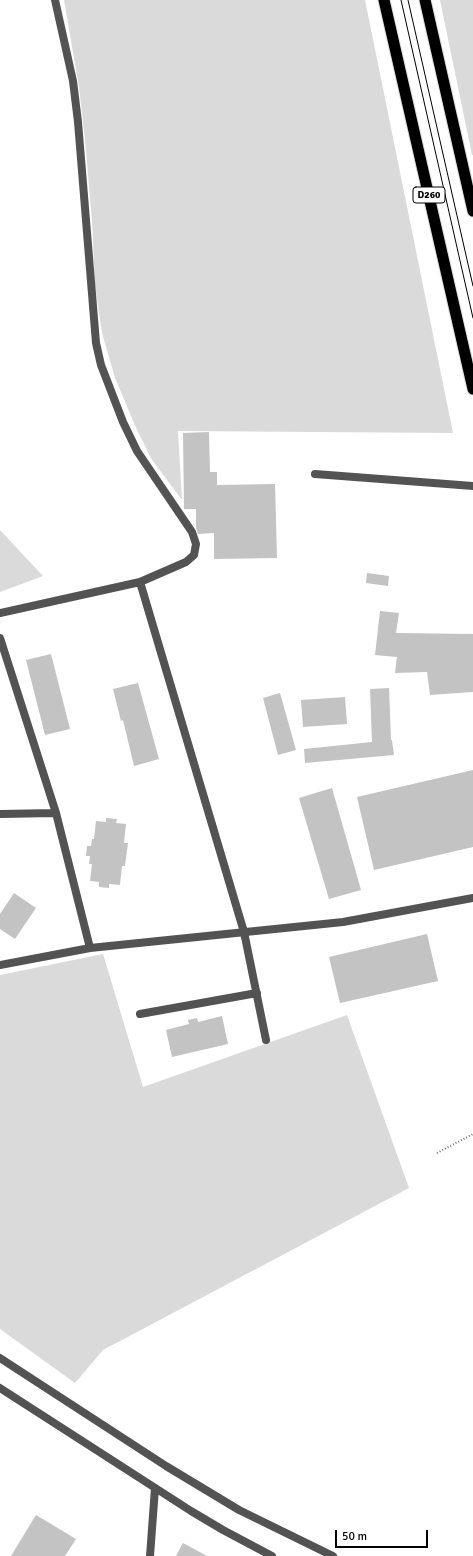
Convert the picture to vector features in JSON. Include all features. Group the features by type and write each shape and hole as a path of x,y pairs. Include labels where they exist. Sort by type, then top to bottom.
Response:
{"highway":[{"name":"D260","path":"384,0 473,389"},
{"path":"426,0 473,211"}],"street":[{"path":"0,614 140,582 186,562 194,555 196,544 192,532 137,451 120,416 101,365 96,343 78,122 71,75 55,0"},
{"path":"315,474 473,486"},
{"path":"140,582 244,932 266,1040"},
{"path":"0,638 56,813 90,948"},
{"path":"0,814 56,813"},
{"path":"0,965 90,948 343,922 473,898"},
{"path":"140,1014 257,993"},
{"path":"0,1358 160,1462 233,1506 333,1556"},
{"path":"0,1388 155,1488 223,1530 272,1556"},
{"path":"150,1556 155,1488"}],"path":[{"path":"437,1153 473,1134"}],"shaded area":[{"path":"64,0 365,0 453,433 178,431 182,500 152,460 137,430 115,378 102,333 95,285 92,220 79,87"},
{"path":"440,0 473,0 473,155 472,155"},
{"path":"0,530 43,576 0,592"},
{"path":"103,954 143,1087 347,1015 409,1188 103,1350 75,1383 0,1329 0,975"}],"building":[{"path":"209,432 210,472 217,472 217,485 275,484 277,558 214,559 214,533 198,534 196,528 196,509 184,509 183,433"},
{"path":"367,573 389,576 388,586 366,583"},
{"path":"380,611 399,613 396,633 473,634 473,692 430,695 427,672 395,673 397,657 375,655"},
{"path":"51,654 70,729 45,735 26,660"},
{"path":"138,683 159,759 134,766 123,720 121,721 113,689"},
{"path":"389,688 391,740 394,755 305,763 304,749 372,742 370,689"},
{"path":"280,693 296,750 278,755 263,698"},
{"path":"345,697 347,724 303,727 301,700"},
{"path":"473,770 473,847 374,870 357,797"},
{"path":"332,788 361,890 329,899 299,798"},
{"path":"106,818 117,819 116,823 126,824 124,843 128,843 125,866 122,866 120,885 109,884 109,888 99,887 99,882 90,881 92,864 89,864 90,856 86,856 87,846 91,846 92,839 94,839 96,821 106,822"},
{"path":"14,893 36,908 15,939 0,929 0,914"},
{"path":"427,934 438,981 340,1003 329,957"},
{"path":"222,1016 228,1044 172,1057 166,1030 189,1024 188,1020 197,1018 198,1022"},
{"path":"36,1515 76,1539 65,1556 11,1556"},
{"path":"183,1543 207,1556 176,1556"}],"tram line":[{"path":"401,0 473,318"},
{"path":"408,0 473,286"}]}
